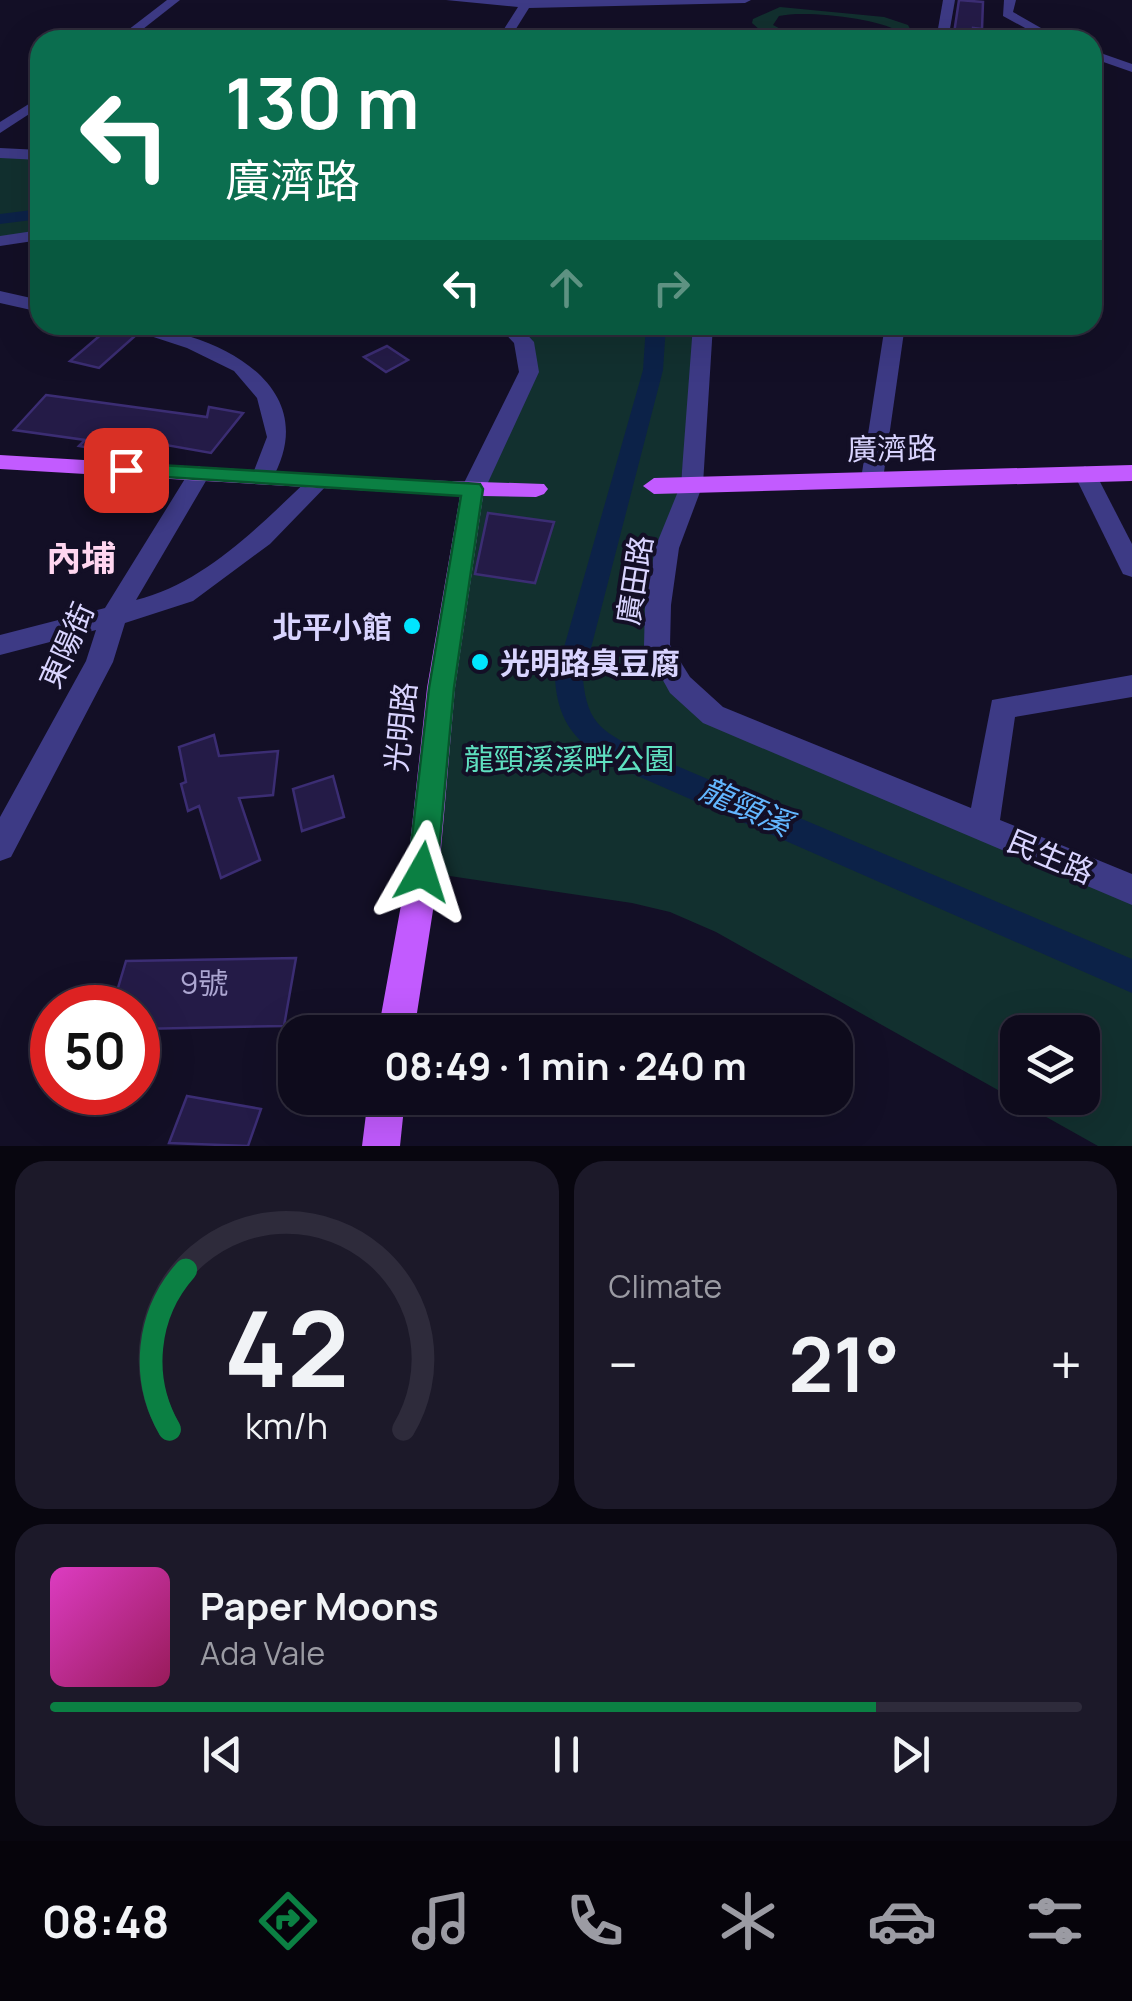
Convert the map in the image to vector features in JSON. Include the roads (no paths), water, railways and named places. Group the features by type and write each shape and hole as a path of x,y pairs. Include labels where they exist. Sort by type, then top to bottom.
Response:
{"main road":[{"path":"0,462 536,490"},
{"name":"廣濟路","path":"654,486 1132,473"},
{"name":"光明路","path":"399,1015 422,872 442,688 473,489"},
{"path":"381,1146 385,1115"}],"street":[{"path":"134,30 174,0"},
{"path":"452,0 525,4 745,0"},
{"path":"944,30 950,0"},
{"path":"1010,0 1007,13 1035,30"},
{"path":"509,30 525,4"},
{"path":"1102,58 1132,68"},
{"path":"0,129 30,107"},
{"path":"0,153 30,155"},
{"path":"0,242 30,238"},
{"path":"0,297 30,304"},
{"path":"162,335 194,344 241,368 267,397 278,437 263,476"},
{"path":"473,489 530,372 524,342 517,335"},
{"name":"廣田路","path":"702,335 692,484 667,548 658,605 657,646 680,684 713,714 983,828"},
{"path":"872,479 893,335"},
{"name":"東陽街","path":"0,847 99,662 115,614 199,474"},
{"path":"1085,474 1132,568"},
{"path":"0,645 184,594 262,538 321,480"},
{"name":"民生路","path":"1132,686 1002,708 983,828 1132,890"}],"waterway":[{"name":"龍頸溪","path":"0,219 30,215"},
{"name":"龍頸溪","path":"655,335 653,370 569,679 574,711 586,732 634,761 1132,976"}],"place":[{"name":"北平小館","path":"412,626"},
{"name":"光明路臭豆腐","path":"480,662"}],"district":[{"name":"內埔","path":"81,558"}],"park label":[{"name":"龍頸溪溪畔公園","path":"569,758"}]}
